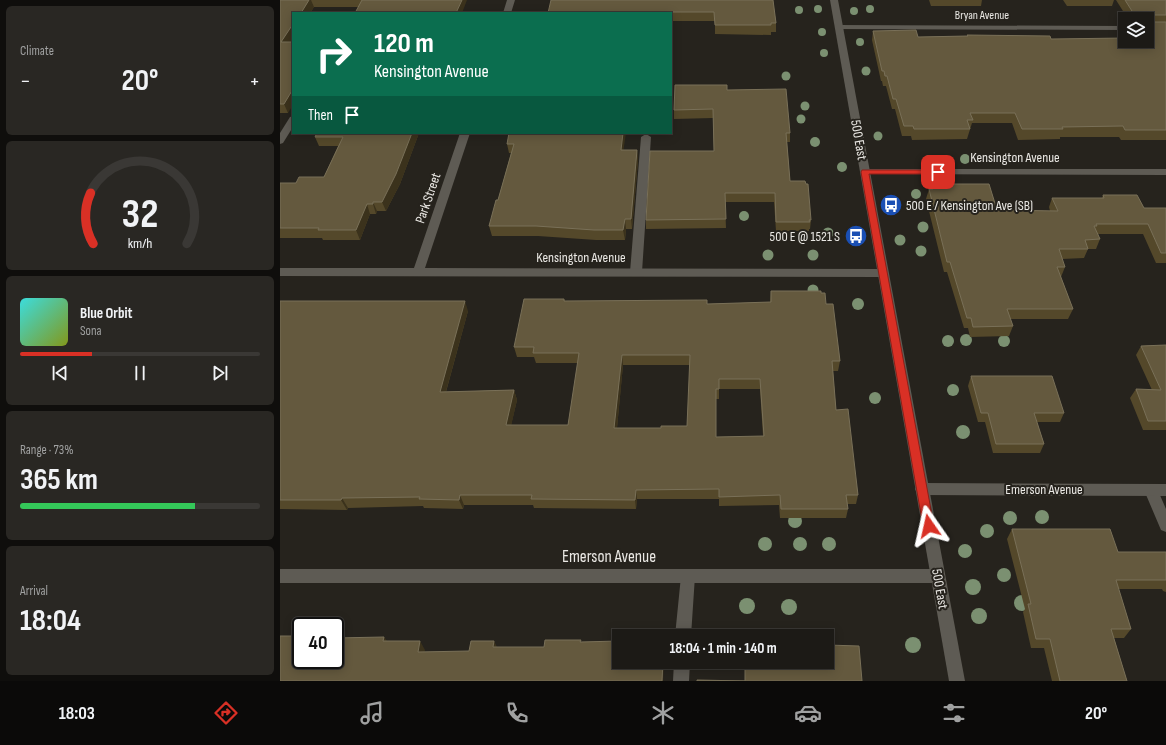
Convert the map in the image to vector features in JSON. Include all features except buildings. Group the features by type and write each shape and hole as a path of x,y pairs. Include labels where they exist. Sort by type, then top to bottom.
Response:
{"street":[{"path":"507,12 511,0"},
{"name":"500 East","path":"834,0 882,273 957,681"},
{"name":"Bryan Avenue","path":"839,27 1118,28"},
{"path":"280,141 292,121"},
{"name":"Park Street","path":"418,272 466,134"},
{"path":"636,272 646,137"},
{"name":"Kensington Avenue","path":"865,172 1166,172"},
{"name":"Kensington Avenue","path":"280,272 882,273"},
{"name":"Emerson Avenue","path":"922,489 1166,490"},
{"path":"1151,490 1166,526"},
{"name":"Emerson Avenue","path":"280,576 938,576"},
{"path":"684,629 688,576"},
{"path":"681,681 682,669"}],"place":[{"name":"500 E / Kensington Ave (SB)","path":"891,205"},
{"name":"500 E @ 1521 S","path":"856,236"}],"route":[{"path":"929,526 865,172 938,172"}]}
